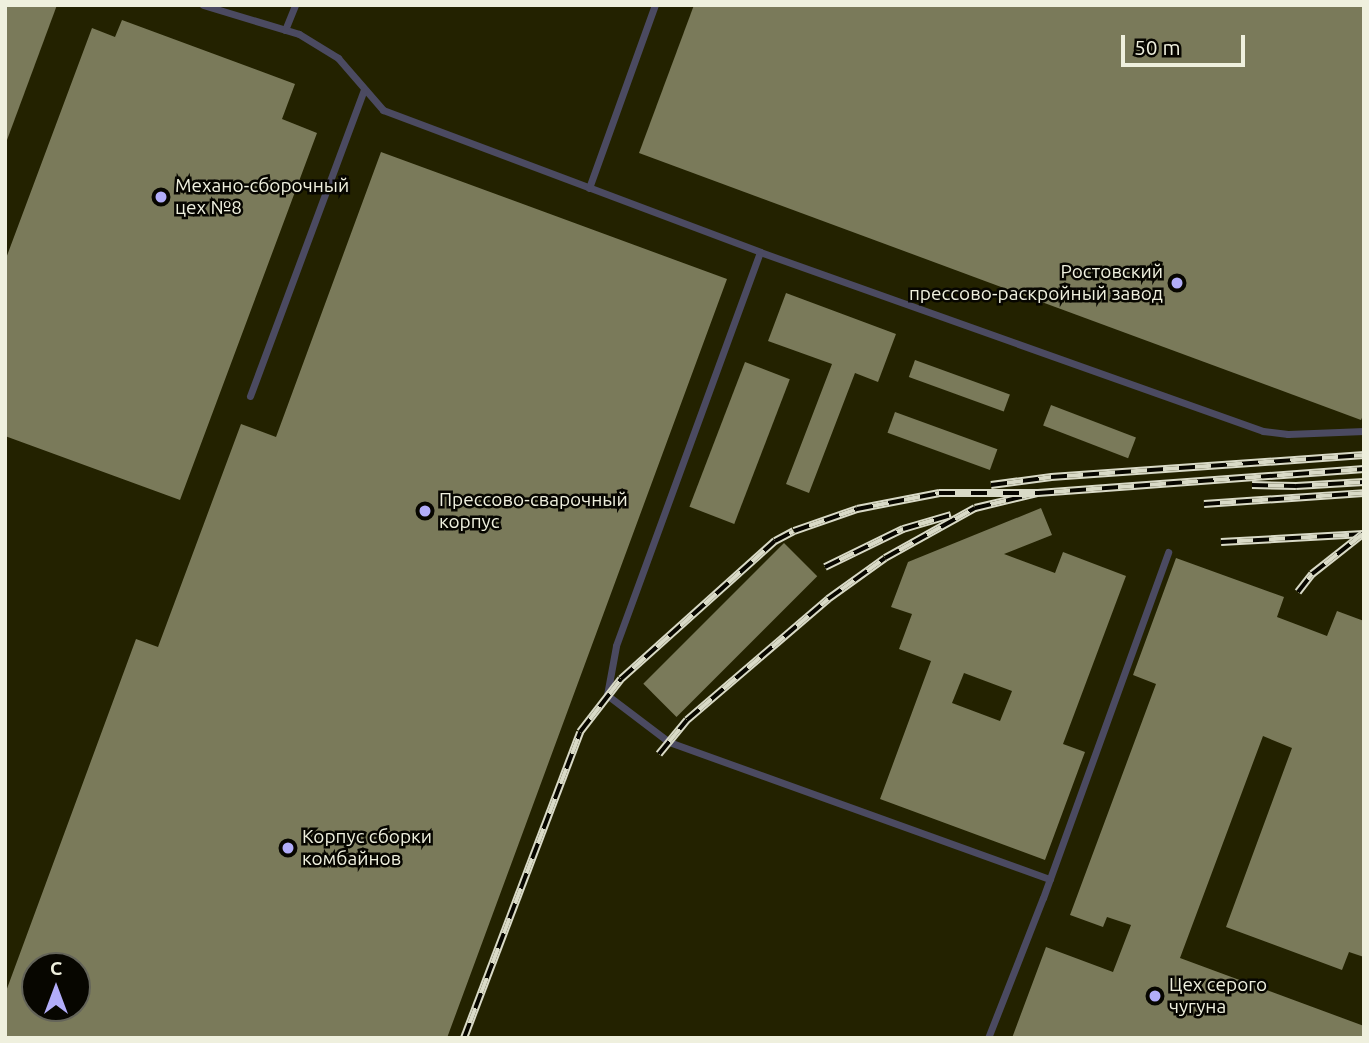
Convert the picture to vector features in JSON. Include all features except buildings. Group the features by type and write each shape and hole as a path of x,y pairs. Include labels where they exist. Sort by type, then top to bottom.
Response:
{"lane":[{"path":"203,5 299,34 338,58 383,110 760,252 1263,431 1288,434 1364,431"},
{"path":"285,30 295,5"},
{"path":"589,188 655,5"},
{"path":"250,396 364,89"},
{"path":"760,252 616,646 607,695 669,742 1050,879"},
{"path":"988,1038 1050,879 1168,552"}],"shaded area":[{"path":"5,5 1364,5 1364,1038 5,1038"}],"railway":[{"path":"991,485 1051,477 1364,455"},
{"path":"659,754 687,720 828,599 885,558 975,508 1038,493 1364,469"},
{"path":"1252,485 1296,486 1364,482"},
{"path":"464,1038 580,732 621,679 775,541 794,531 857,509 939,493 1038,493"},
{"path":"1204,504 1364,493"},
{"path":"825,567 903,529 951,515"},
{"path":"1298,592 1312,574 1364,533"},
{"path":"1221,542 1364,534"}],"place":[{"name":"Механо-сборочный цех №8","path":"161,197"},
{"name":"Ростовский прессово-раскройный завод","path":"1177,283"},
{"name":"Прессово-сварочный корпус","path":"425,511"},
{"name":"Корпус сборки комбайнов","path":"288,848"},
{"name":"Цех серого чугуна","path":"1155,996"}]}
